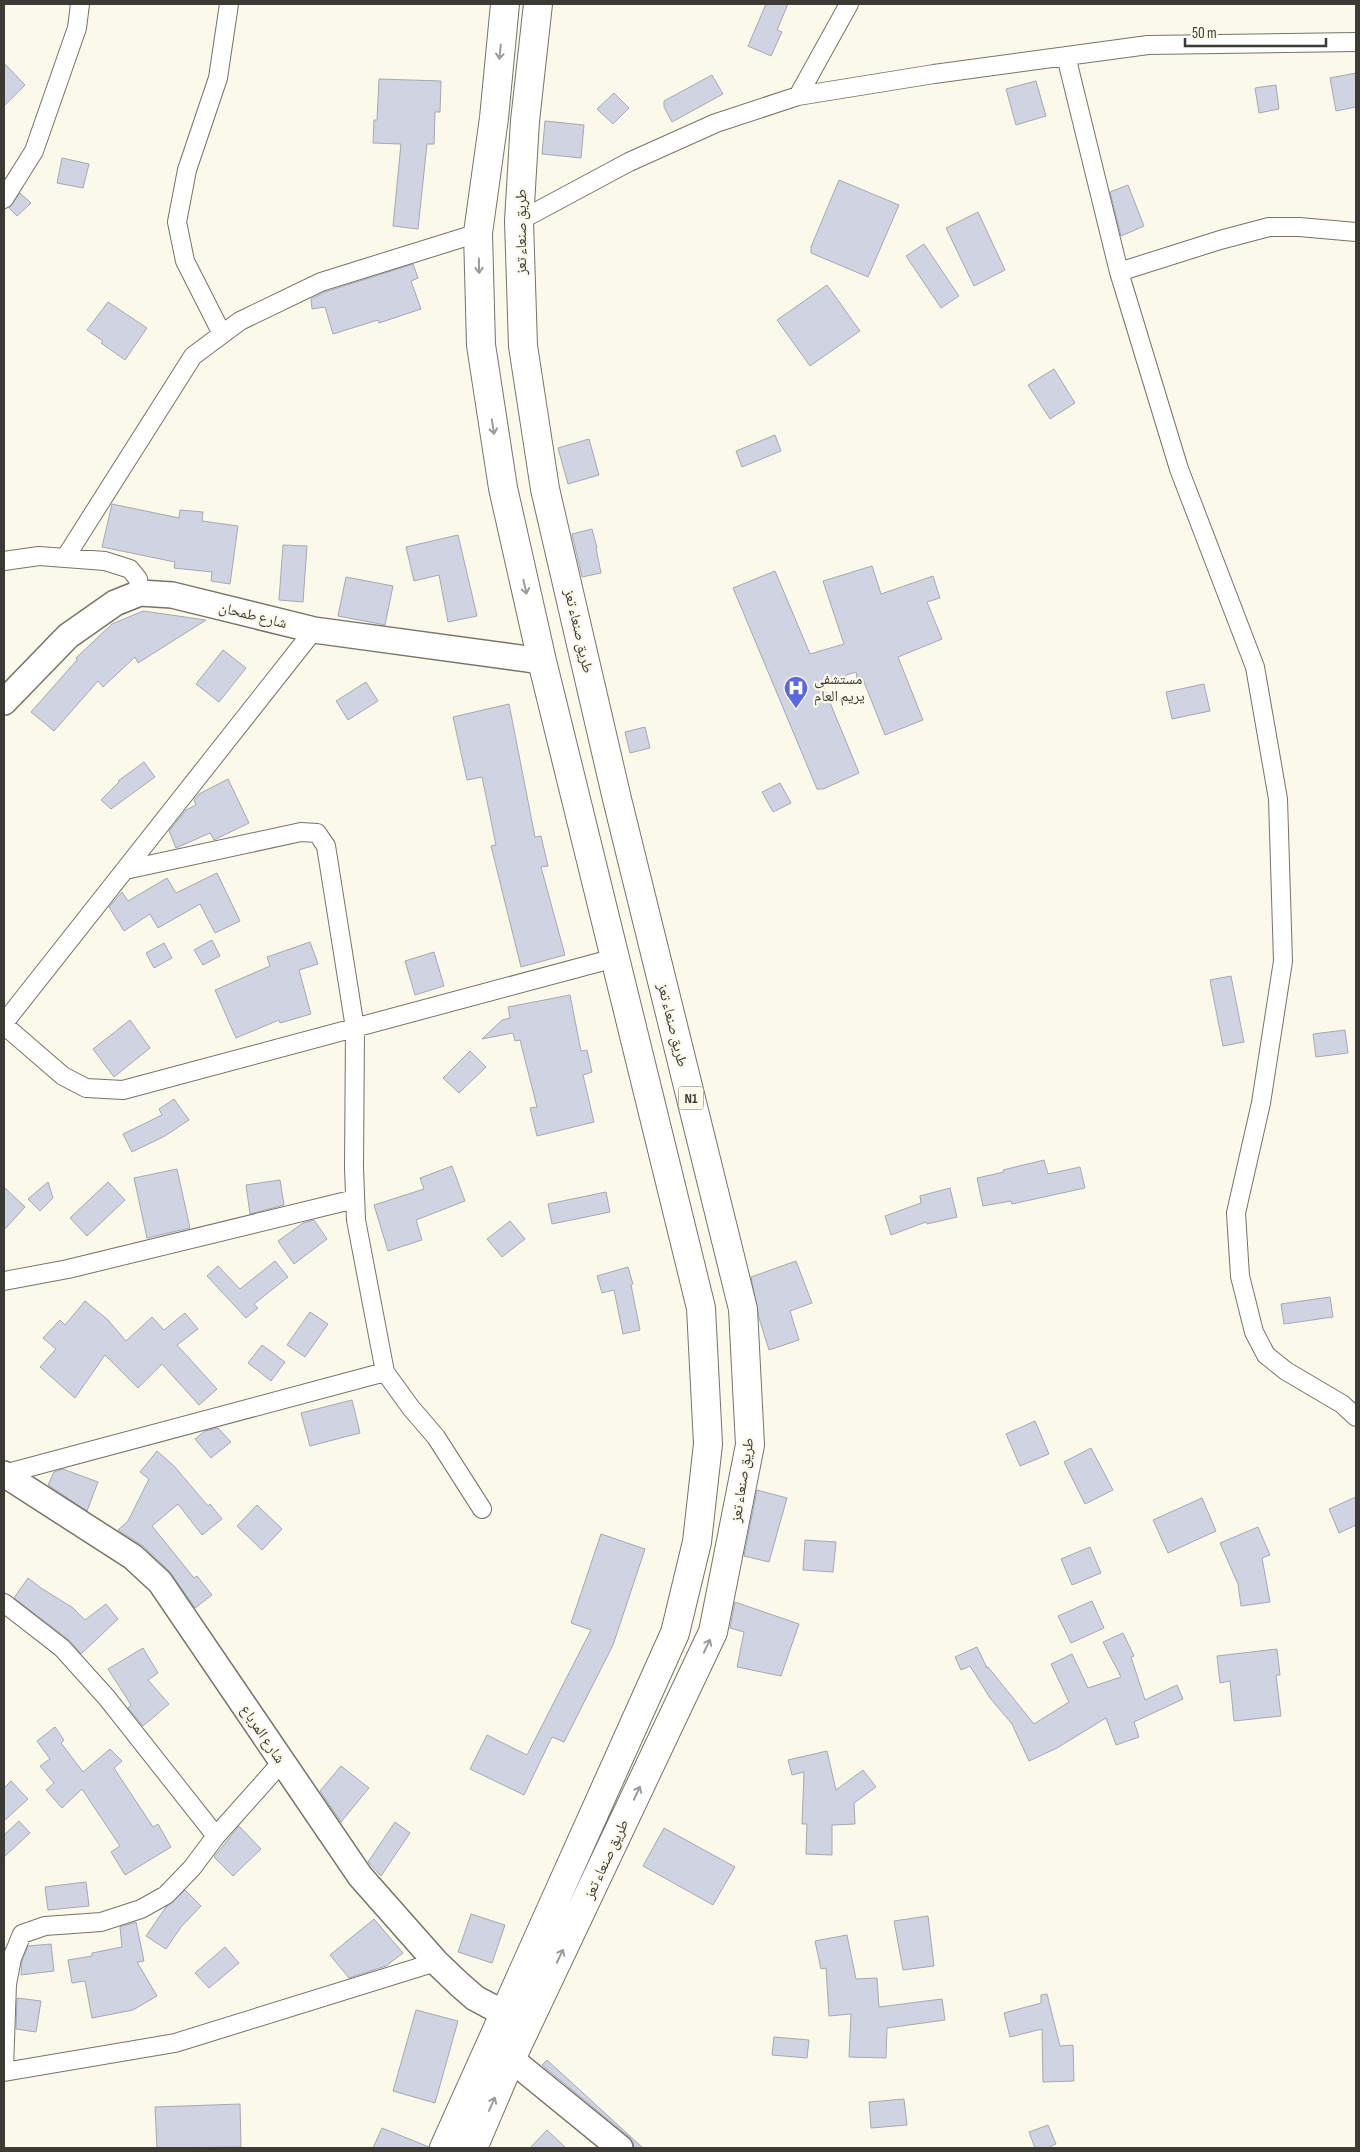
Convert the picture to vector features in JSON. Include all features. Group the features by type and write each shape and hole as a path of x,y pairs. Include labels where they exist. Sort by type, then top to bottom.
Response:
{"highway":[{"name":"طريق صنعاء تعز","path":"473,2148 502,2052 504,2014 675,1633 697,1542 707,1454 701,1308 542,661 503,488 481,345 478,233 494,118 505,4"},
{"name":"طريق صنعاء تعز","path":"444,2148 502,2052 713,1632 750,1445 743,1308 618,799 586,656 545,489 524,355 519,221 525,121 538,4"},
{"path":"542,661 586,656"}],"street":[{"path":"4,199 34,151 77,28 80,4"},
{"path":"222,334 185,261 177,222 188,170 218,78 229,4"},
{"path":"798,96 850,4"},
{"path":"519,221 638,158 716,124 798,96 934,74 1148,45 1356,42"},
{"path":"1066,56 1119,272 1179,469 1255,667 1278,799 1282,962 1261,1103 1236,1213 1240,1276 1254,1332 1266,1355 1286,1371 1342,1404 1356,1417"},
{"path":"1119,272 1220,240 1269,227 1299,227 1356,232"},
{"path":"66,558 193,356 240,321 321,282 478,233"},
{"path":"4,561 39,556 105,561 130,569 138,579 140,593"},
{"name":"شارع طمحان","path":"4,702 68,636 116,603 140,593 172,595 314,630 542,661"},
{"path":"314,630 4,1024 63,1076 86,1088 124,1090 615,958"},
{"path":"125,870 302,832 317,833 326,846 355,1028 356,1220 385,1372 411,1408 436,1437 482,1509"},
{"path":"4,1281 68,1269 355,1199"},
{"path":"4,1474 385,1372"},
{"name":"شارع المرباع","path":"4,1474 133,1557 160,1582 360,1876 436,1962 475,1998 504,2014"},
{"path":"4,1604 62,1648 107,1698 216,1836"},
{"path":"4,2068 6,1984 12,1958 22,1934 45,1926 101,1922 141,1909 166,1895 192,1868 216,1836 282,1762"},
{"path":"4,2072 175,2043 436,1962"},
{"path":"502,2052 620,2148"}],"building":[{"path":"766,4 788,4 777,30 782,32 771,56 748,46"},
{"path":"4,63 25,85 4,106"},
{"path":"1356,73 1356,107 1336,111 1330,78"},
{"path":"712,75 723,94 672,122 664,107 664,101"},
{"path":"379,79 441,81 440,112 435,112 434,144 427,144 418,229 393,226 401,144 373,143 374,120 377,120"},
{"path":"1036,81 1046,116 1016,125 1006,89"},
{"path":"1276,85 1279,109 1259,113 1255,88"},
{"path":"614,93 629,108 613,124 597,109"},
{"path":"545,121 584,125 581,158 542,154"},
{"path":"62,158 89,164 83,188 57,183"},
{"path":"839,180 899,205 868,277 811,253 811,247"},
{"path":"1128,185 1144,226 1121,236 1110,192"},
{"path":"20,193 31,203 17,216 9,208"},
{"path":"978,212 1005,270 974,286 946,228"},
{"path":"924,244 959,296 941,308 906,256"},
{"path":"413,264 418,278 411,281 421,309 379,323 378,320 333,334 325,307 312,309 311,299 325,292"},
{"path":"827,285 860,331 810,366 777,320"},
{"path":"108,302 147,328 125,360 101,343 103,341 87,330"},
{"path":"1054,369 1075,403 1050,419 1028,385"},
{"path":"775,435 781,451 742,467 736,451"},
{"path":"589,439 599,475 568,484 558,448"},
{"path":"112,504 179,518 180,510 203,512 202,521 238,526 230,584 211,581 212,572 174,568 175,562 102,547"},
{"path":"592,529 601,573 582,577 572,534"},
{"path":"458,535 477,616 448,622 439,575 414,581 406,547"},
{"path":"283,545 307,546 303,602 279,600"},
{"path":"872,566 881,594 933,576 940,598 927,602 942,639 898,657 923,720 885,735 862,677 857,678 856,672 822,683 859,773 823,789 817,789 733,588 775,571 810,654 844,644 823,581"},
{"path":"346,577 393,586 385,625 338,616"},
{"path":"143,611 206,620 138,663 135,657 103,687 98,681 54,731 31,712 77,660 76,658 112,624"},
{"path":"223,650 246,668 219,702 196,684"},
{"path":"366,682 378,701 348,720 336,701"},
{"path":"1204,684 1210,711 1172,719 1166,692"},
{"path":"509,704 535,837 541,836 548,866 541,867 565,955 521,967 491,846 496,845 482,777 467,780 453,717"},
{"path":"645,727 650,748 630,753 625,732"},
{"path":"144,762 155,777 111,809 101,800 118,781"},
{"path":"228,779 249,823 214,840 210,833 176,848 169,831 186,810 196,805 194,800 199,794"},
{"path":"780,783 791,803 773,812 762,792"},
{"path":"217,873 240,921 215,933 200,904 158,928 150,914 124,931 109,907 122,892 128,901 167,878 176,893"},
{"path":"212,940 220,956 203,965 194,950"},
{"path":"310,942 318,964 299,970 311,1014 280,1023 279,1020 236,1038 215,990 270,966 267,957"},
{"path":"164,943 172,958 154,968 146,953"},
{"path":"434,952 444,986 415,995 405,961"},
{"path":"1231,976 1244,1042 1223,1046 1210,980"},
{"path":"570,995 581,1051 587,1050 592,1072 583,1075 594,1122 537,1136 530,1108 537,1107 520,1040 515,1041 513,1033 482,1039 502,1020 510,1018 508,1007"},
{"path":"130,1020 150,1048 114,1077 93,1049"},
{"path":"1345,1030 1348,1053 1316,1057 1313,1034"},
{"path":"470,1051 486,1067 459,1093 443,1078"},
{"path":"174,1099 189,1120 165,1136 132,1152 123,1134 162,1115 159,1109"},
{"path":"1044,1160 1048,1174 1080,1167 1085,1188 1012,1204 1011,1201 983,1206 977,1178"},
{"path":"452,1166 465,1201 416,1220 422,1240 388,1251 374,1205 424,1189 420,1178"},
{"path":"177,1169 190,1228 147,1238 134,1178"},
{"path":"280,1180 284,1205 250,1214 246,1185"},
{"path":"48,1182 53,1198 40,1211 28,1199"},
{"path":"108,1182 125,1200 87,1236 70,1218"},
{"path":"4,1187 25,1207 4,1230"},
{"path":"950,1188 957,1217 927,1224 926,1222 891,1235 885,1216 921,1203 920,1196"},
{"path":"606,1192 610,1212 552,1224 548,1204"},
{"path":"314,1220 327,1239 294,1264 278,1241 303,1223"},
{"path":"510,1221 525,1239 502,1257 487,1239"},
{"path":"275,1261 288,1277 254,1304 258,1308 246,1318 207,1276 218,1266 240,1289"},
{"path":"796,1261 812,1303 790,1311 799,1340 769,1350 759,1318 751,1277"},
{"path":"628,1267 633,1284 631,1285 640,1330 623,1334 614,1290 602,1293 597,1276"},
{"path":"1330,1297 1333,1317 1284,1324 1281,1304"},
{"path":"85,1301 108,1320 126,1341 152,1317 164,1330 185,1313 198,1329 177,1345 217,1389 199,1405 162,1364 138,1388 105,1355 75,1398 40,1367 56,1349 43,1338 60,1320 65,1325"},
{"path":"310,1312 328,1324 305,1357 287,1345"},
{"path":"262,1345 285,1362 271,1381 248,1363"},
{"path":"352,1400 360,1433 310,1446 301,1413"},
{"path":"1035,1421 1049,1454 1020,1466 1006,1434"},
{"path":"218,1428 231,1442 211,1458 195,1439 205,1431"},
{"path":"1091,1448 1113,1490 1085,1504 1064,1462"},
{"path":"157,1451 174,1466 208,1506 210,1504 222,1519 202,1535 178,1504 152,1526 194,1578 197,1576 212,1595 195,1608 170,1572 143,1546 118,1530 128,1521 149,1479 140,1472"},
{"path":"63,1469 98,1482 87,1511 48,1485 54,1472"},
{"path":"757,1490 787,1498 769,1562 744,1556"},
{"path":"1356,1497 1356,1525 1339,1533 1329,1509"},
{"path":"1202,1498 1216,1531 1168,1553 1153,1520"},
{"path":"257,1505 282,1529 262,1550 237,1526"},
{"path":"1258,1527 1270,1555 1262,1558 1270,1602 1241,1606 1238,1584 1220,1543"},
{"path":"601,1534 645,1549 613,1645 564,1742 552,1737 524,1795 470,1769 487,1735 527,1755 591,1630 571,1623"},
{"path":"805,1540 836,1542 833,1572 803,1570"},
{"path":"1090,1547 1101,1573 1072,1585 1061,1559"},
{"path":"28,1578 73,1608 85,1620 106,1604 118,1619 81,1654 69,1640 14,1598"},
{"path":"1092,1601 1104,1628 1071,1643 1058,1616"},
{"path":"735,1602 799,1624 781,1676 737,1667 744,1632 730,1628"},
{"path":"1123,1633 1134,1656 1131,1657 1145,1700 1177,1685 1183,1699 1134,1722 1139,1737 1116,1745 1106,1718 1057,1748 1029,1761 1012,1724 990,1698 970,1666 961,1670 955,1657 977,1647 987,1668 1034,1724 1069,1702 1051,1664 1072,1654 1088,1688 1121,1677 1103,1642"},
{"path":"143,1648 158,1673 148,1680 169,1704 143,1726 128,1708 131,1705 108,1669"},
{"path":"1277,1649 1280,1675 1276,1675 1281,1716 1234,1721 1230,1681 1220,1683 1217,1656"},
{"path":"55,1727 64,1740 61,1743 83,1772 110,1749 122,1761 114,1768 153,1827 158,1824 171,1847 125,1875 111,1852 120,1846 82,1789 62,1808 46,1790 54,1783 40,1766 50,1759 37,1741"},
{"path":"827,1751 836,1790 863,1770 876,1787 854,1803 855,1824 832,1825 832,1855 806,1854 807,1824 802,1824 804,1772 792,1775 788,1760"},
{"path":"341,1766 369,1788 341,1822 320,1791"},
{"path":"11,1781 28,1799 4,1821 4,1788"},
{"path":"19,1821 30,1833 4,1857 4,1835"},
{"path":"395,1822 410,1833 381,1876 368,1862"},
{"path":"239,1826 261,1849 233,1876 214,1857"},
{"path":"664,1828 735,1867 713,1905 643,1866"},
{"path":"86,1882 89,1906 48,1910 45,1887"},
{"path":"185,1890 201,1906 181,1927 166,1949 146,1936 166,1907"},
{"path":"471,1914 505,1925 492,1963 458,1952"},
{"path":"928,1916 934,1966 903,1970 894,1921"},
{"path":"374,1919 403,1953 386,1966 349,1978 330,1955"},
{"path":"136,1922 144,1961 137,1962 157,1996 133,2010 92,2018 85,1981 72,1983 68,1960 92,1956 92,1953 122,1947 120,1927"},
{"path":"847,1935 856,1979 877,1978 879,2007 942,1999 945,2020 887,2028 886,2058 849,2057 851,2014 829,2016 826,1968 821,1969 815,1941"},
{"path":"51,1944 54,1971 21,1975 22,1961 28,1946"},
{"path":"225,1947 239,1963 209,1988 195,1973"},
{"path":"1047,1994 1060,2046 1073,2045 1074,2081 1043,2082 1042,2029 1010,2037 1004,2013 1041,2003 1041,1995"},
{"path":"17,1998 41,2001 36,2032 16,2029"},
{"path":"416,2010 458,2021 435,2103 393,2091"},
{"path":"774,2037 809,2040 807,2058 772,2055"},
{"path":"547,2060 643,2148 634,2148 633,2142 629,2137 542,2065"},
{"path":"904,2099 907,2125 871,2128 869,2102"},
{"path":"240,2104 241,2147 157,2148 155,2107"},
{"path":"1048,2125 1056,2144 1047,2148 1035,2148 1029,2132"},
{"path":"382,2128 429,2147 429,2148 373,2148"},
{"path":"547,2130 566,2148 530,2148"}],"place":[{"name":"مستشفى يريم العام","path":"796,709"}]}
